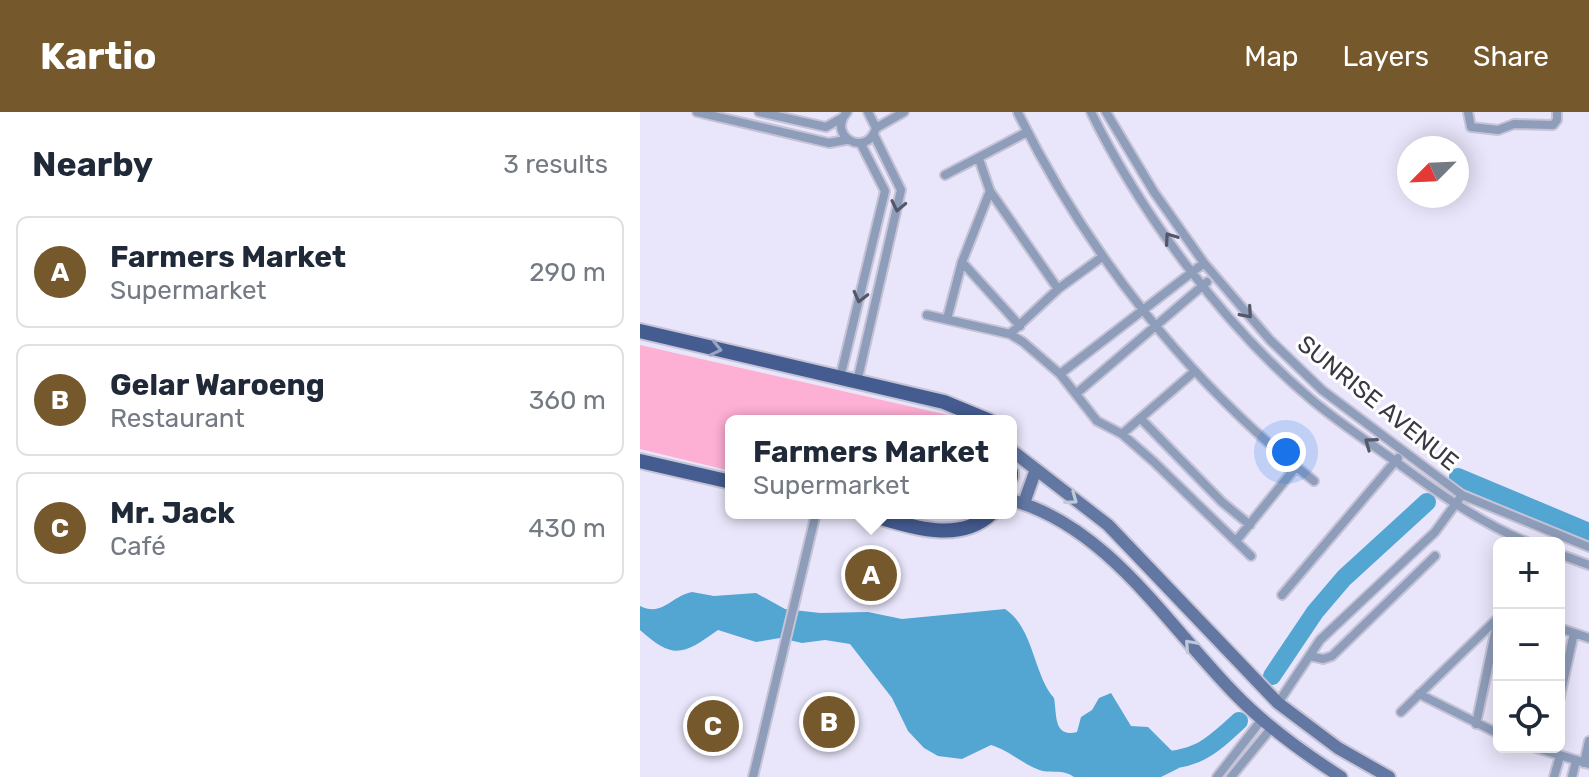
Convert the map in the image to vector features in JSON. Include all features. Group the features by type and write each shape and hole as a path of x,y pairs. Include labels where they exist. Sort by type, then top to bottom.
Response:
{"main road":[{"path":"640,331 965,408 978,415"},
{"path":"640,461 725,481"},
{"path":"889,519 942,531 973,527 984,519"}],"street":[{"path":"697,112 829,143 846,140 861,144 885,191 840,378"},
{"path":"759,112 826,127 845,115"},
{"path":"857,382 901,190 870,112"},
{"path":"861,144 904,112"},
{"name":"SUNRISE AVENUE","path":"1091,112 1141,199 1193,271 1286,377 1313,402 1455,507 1517,537"},
{"name":"SUNRISE AVENUE","path":"1106,112 1154,192 1204,263 1294,364 1462,495 1589,547"},
{"path":"1468,112 1471,127 1498,130 1514,124 1553,125 1557,112"},
{"path":"1018,113 1067,206 1102,257 1195,371 1314,481"},
{"path":"845,115 840,125 846,140"},
{"path":"945,175 1027,132"},
{"path":"979,159 990,191 1058,289"},
{"path":"947,319 962,262 990,191"},
{"path":"1010,334 1058,289 1102,257"},
{"path":"962,262 1020,326"},
{"path":"1060,374 1204,263"},
{"path":"1077,393 1215,276"},
{"path":"927,315 1010,334 1060,374 1097,421 1122,434 1251,556"},
{"path":"1122,434 1195,371"},
{"path":"1141,419 1250,525"},
{"path":"1282,595 1404,451"},
{"path":"1017,456 1108,525 1278,703 1338,748 1389,777"},
{"path":"1236,541 1296,467"},
{"path":"1035,472 1018,501 1064,523 1106,556 1235,694 1341,777"},
{"path":"1278,703 1310,656 1346,614 1435,532 1462,495"},
{"path":"753,777 815,519"},
{"path":"1310,656 1323,659 1332,656 1435,556"},
{"path":"1565,556 1589,565"},
{"path":"1401,712 1493,623"},
{"path":"1565,630 1589,638"},
{"path":"1563,681 1574,633"},
{"path":"1476,724 1493,645"},
{"path":"1419,694 1493,731"},
{"path":"1217,777 1268,722"},
{"path":"1231,777 1268,722"},
{"path":"1572,777 1583,762 1589,741"},
{"path":"1554,753 1583,762"},
{"path":"1554,777 1560,756"}],"shaded area":[{"path":"640,345 948,415 725,415 725,470 640,449"}],"water":[{"path":"692,592 714,596 756,593 785,609 820,613 868,612 902,619 1005,609 1015,617 1028,639 1042,677 1054,698 1060,728 1069,733 1077,732 1081,717 1092,710 1099,698 1111,693 1131,726 1148,727 1173,752 1179,768 1161,777 1074,777 1037,769 991,745 962,759 938,756 924,748 908,731 892,698 850,644 825,640 802,643 780,638 756,642 718,630 679,651 662,646 640,630 640,606 655,609"}],"waterway":[{"path":"1458,477 1589,532"},
{"path":"1272,676 1315,612 1344,578 1427,502"},
{"path":"1152,761 1180,759 1200,752 1239,721"}],"place":[{"name":"Farmers Market","path":"871,575"},
{"name":"Gelar Waroeng","path":"829,722"},
{"name":"Mr. Jack","path":"713,726"}]}
